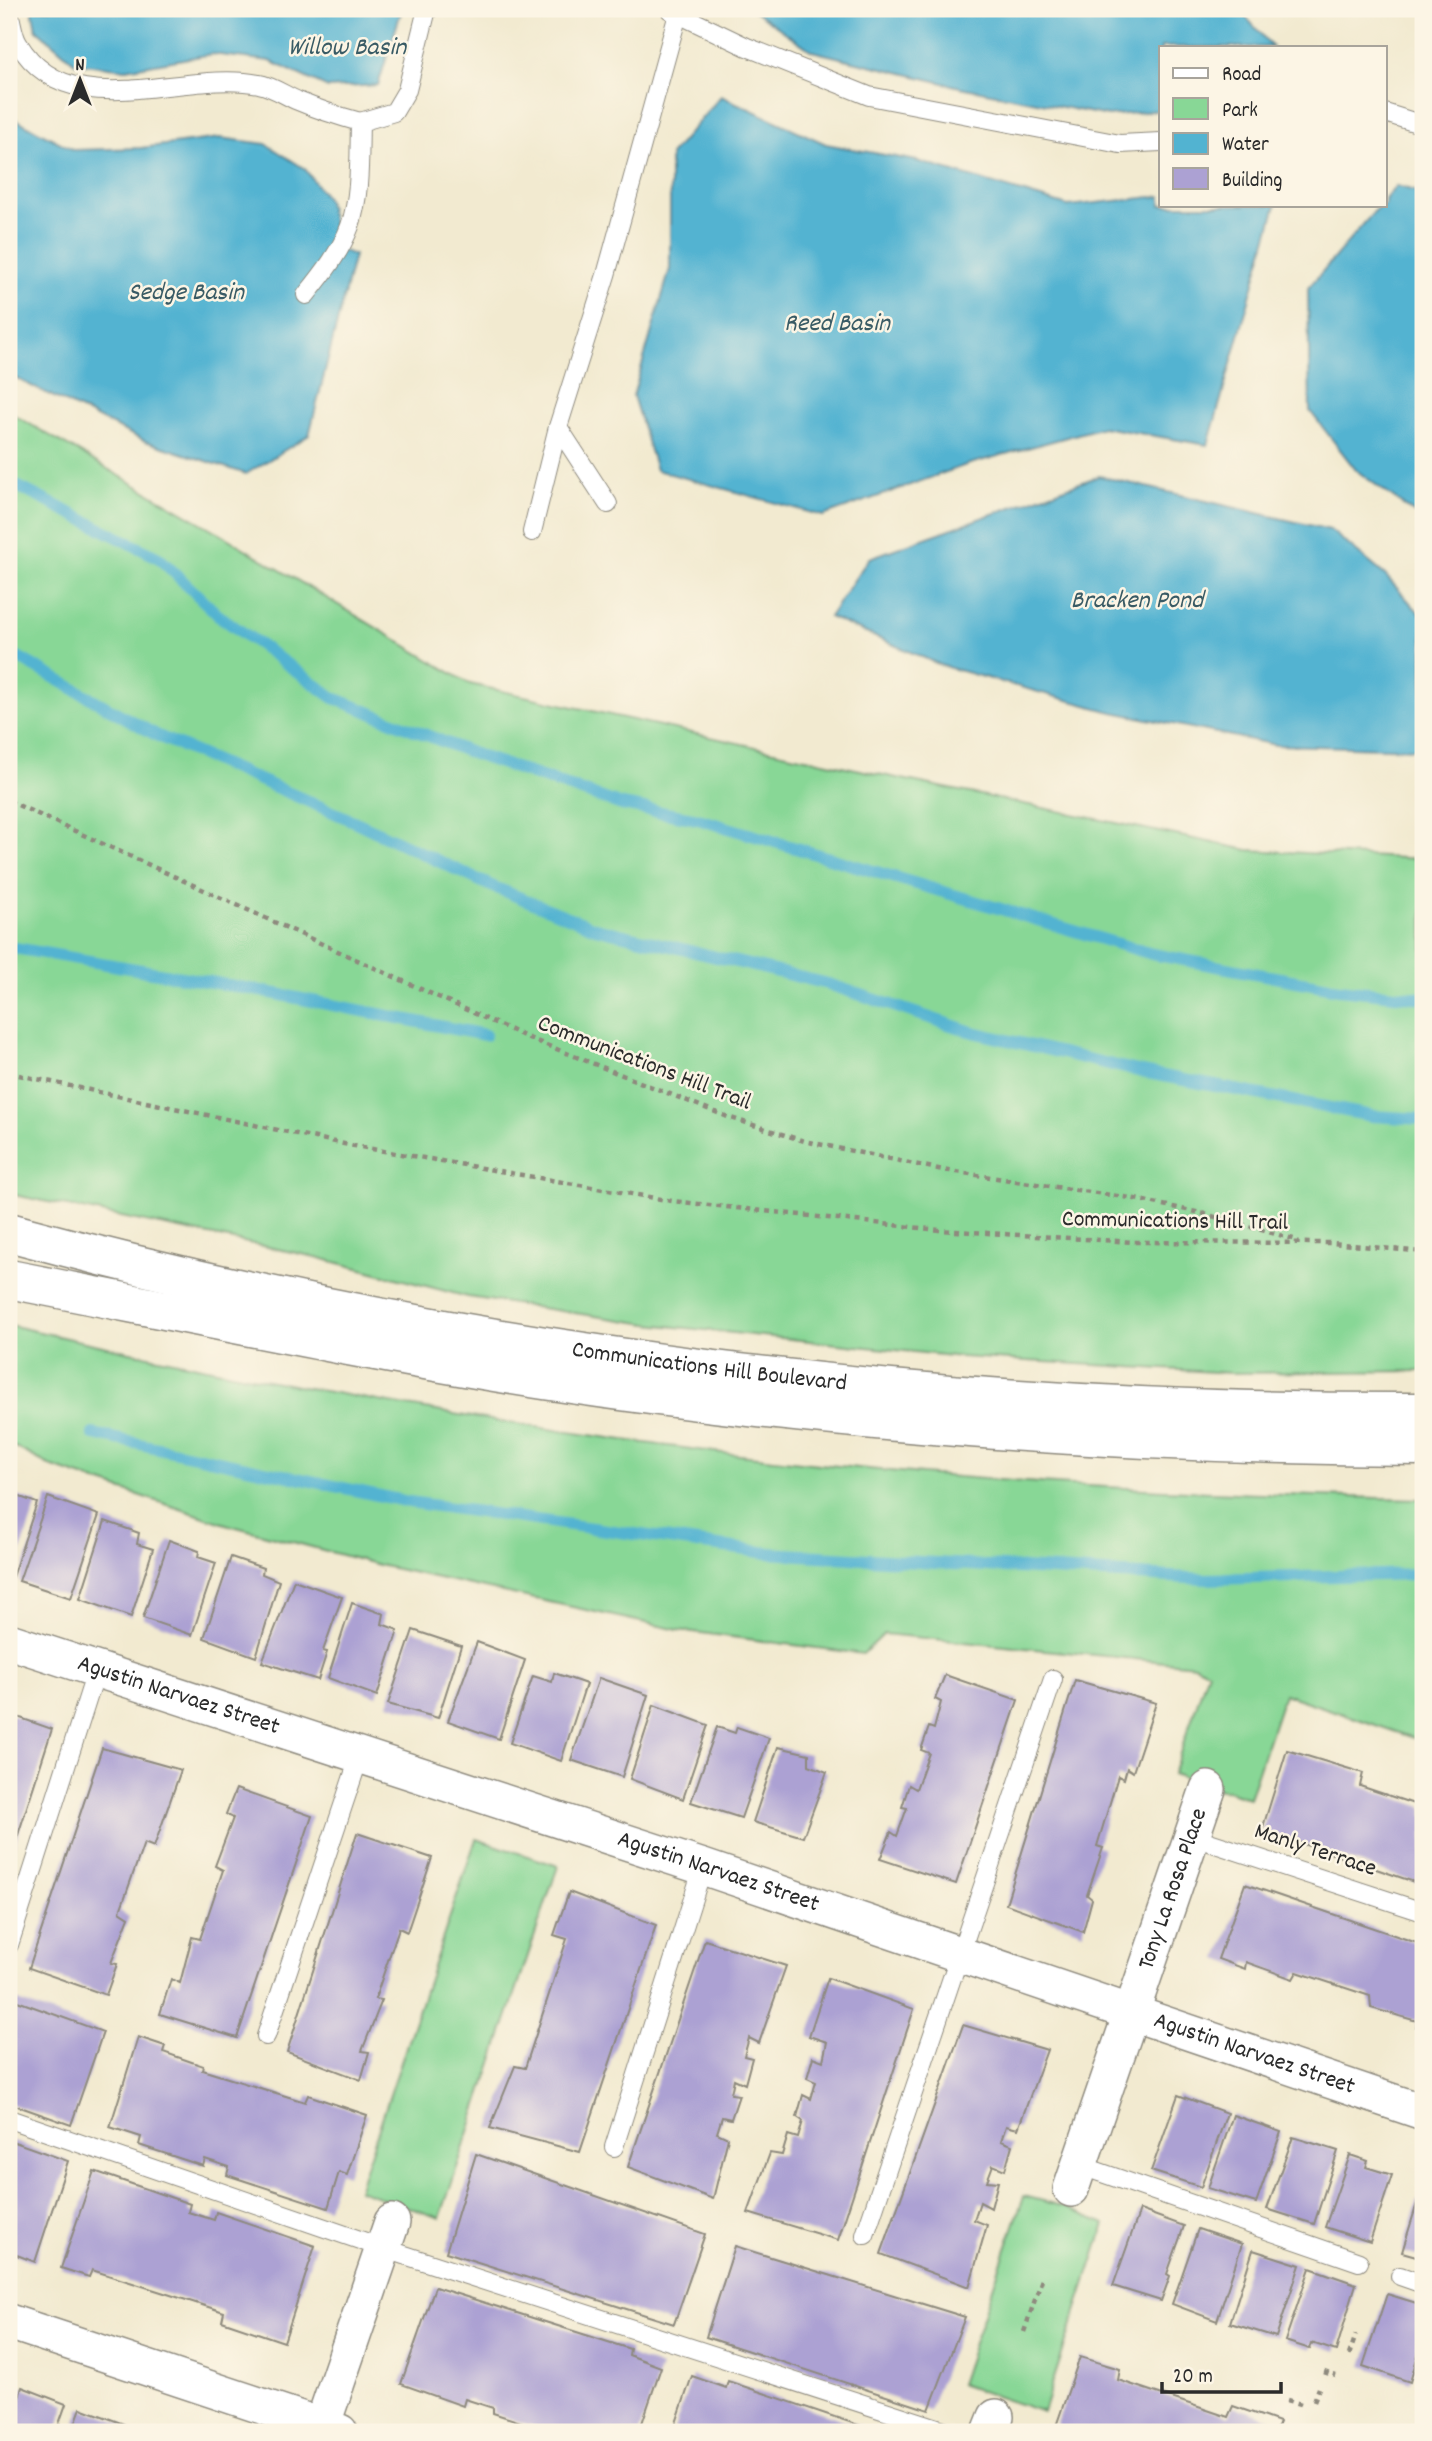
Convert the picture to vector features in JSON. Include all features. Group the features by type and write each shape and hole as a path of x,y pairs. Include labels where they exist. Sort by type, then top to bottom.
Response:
{"street":[{"name":"Communications Hill Boulevard","path":"9,1232 176,1274 300,1300 459,1331 641,1359 853,1385 1080,1403 1423,1412"},
{"name":"Communications Hill Boulevard","path":"9,1279 515,1375 770,1410 959,1429 1157,1441 1423,1446"},
{"name":"Agustin Narvaez Street","path":"9,1641 703,1867 960,1957 1131,2012 1423,2112"},
{"name":"Tony La Rosa Place","path":"1075,2177 1208,1788"},
{"path":"9,2322 327,2430 388,2235"}],"lane":[{"path":"9,12 18,43 42,70 81,90 142,90 212,80 261,84 324,112 360,122 394,112 407,90 426,9"},
{"path":"531,532 558,427 606,275 673,11 747,47 869,96 1120,144 1159,142"},
{"path":"1386,113 1423,125"},
{"path":"306,295 337,253 350,226 355,205 360,122"},
{"path":"558,427 608,504"},
{"path":"9,1945 97,1669"},
{"path":"865,2235 1053,1679"},
{"path":"266,2036 360,1755"},
{"name":"Manly Terrace","path":"1191,1836 1423,1912"},
{"path":"614,2147 703,1867"},
{"path":"9,2119 388,2235 950,2432"},
{"path":"1075,2177 1359,2262"},
{"path":"1400,2276 1423,2284"}],"path":[{"name":"Communications Hill Trail","path":"9,801 526,1037 729,1117 804,1142 943,1170 1130,1198 1201,1213 1305,1242"},
{"name":"Communications Hill Trail","path":"9,1073 349,1145 672,1201 939,1230 1133,1242 1305,1242 1423,1252"},
{"path":"1024,2332 1042,2279"},
{"path":"1349,2355 1356,2335"},
{"path":"1324,2372 1336,2376"},
{"path":"1314,2401 1319,2388"},
{"path":"1287,2400 1301,2404"}],"green space":[{"path":"9,412 217,532 470,684 892,777 1248,850 1423,859 1423,1371 1231,1373 961,1357 648,1324 468,1297 316,1257 9,1194"},
{"path":"9,1325 212,1369 417,1408 726,1453 829,1465 1051,1484 1423,1499 1423,1741 1284,1694 1249,1798 1173,1774 1208,1671 1195,1665 884,1634 863,1654 678,1630 383,1566 229,1525 53,1467 9,1444"},
{"path":"476,1839 558,1866 440,2218 358,2190"},
{"path":"1024,2196 1066,2207 1105,2224 1043,2412 960,2384"}],"water":[{"name":"Willow Basin","path":"32,9 402,9 378,85 328,88 270,61 212,54 126,69 75,63 36,29"},
{"path":"752,9 1239,9 1271,46 1159,46 1159,110 1108,116 960,87 812,51"},
{"name":"Reed Basin","path":"721,96 826,144 917,161 1068,206 1159,196 1159,206 1276,206 1208,445 1103,427 966,465 823,516 656,470 633,396 670,269 670,155"},
{"name":"Sedge Basin","path":"9,116 74,150 141,148 220,138 266,144 305,169 328,201 338,249 354,255 309,435 246,474 145,441 9,375"},
{"path":"1396,186 1423,193 1423,520 1356,470 1310,411 1308,288 1379,206 1386,206 1386,198"},
{"name":"Bracken Pond","path":"1099,476 1330,530 1385,575 1423,617 1423,749 1276,745 1108,711 943,666 829,617 869,558"}],"building":[{"path":"9,1493 37,1503 12,1577 9,1575"},
{"path":"48,1497 99,1515 71,1598 19,1581"},
{"path":"105,1521 139,1533 137,1544 153,1549 131,1617 80,1599"},
{"path":"169,1540 199,1551 198,1557 216,1563 192,1635 143,1618"},
{"path":"231,1557 263,1568 262,1574 279,1581 256,1657 204,1638"},
{"path":"294,1580 342,1597 323,1651 327,1652 318,1680 262,1662"},
{"path":"352,1603 384,1614 382,1624 398,1630 377,1696 328,1678"},
{"path":"413,1630 461,1646 438,1718 388,1704"},
{"path":"477,1642 525,1660 499,1739 448,1721"},
{"path":"554,1673 586,1684 561,1761 510,1743 533,1676 552,1682"},
{"path":"945,1675 1018,1700 956,1884 880,1859 891,1832 897,1836 907,1808 902,1807 909,1785 916,1789 929,1753 921,1750 929,1727 934,1729 941,1702 935,1699"},
{"path":"599,1678 648,1695 622,1777 571,1760"},
{"path":"1075,1680 1156,1703 1133,1772 1127,1768 1124,1779 1118,1776 1097,1846 1103,1848 1087,1895 1092,1899 1083,1932 1006,1904"},
{"path":"654,1705 708,1725 683,1799 630,1779"},
{"path":"9,1714 52,1729 9,1863"},
{"path":"717,1727 735,1733 737,1727 769,1738 741,1818 691,1802"},
{"path":"778,1747 809,1754 809,1765 827,1772 803,1837 753,1822"},
{"path":"102,1748 181,1770 154,1847 144,1843 120,1911 129,1917 111,1963 117,1964 106,1995 29,1968"},
{"path":"1287,1750 1363,1773 1360,1786 1423,1807 1423,1885 1262,1830"},
{"path":"236,1789 312,1816 237,2038 160,2014 171,1979 180,1983 192,1937 200,1939 223,1870 215,1866 233,1818 226,1814"},
{"path":"357,1833 432,1858 407,1932 399,1928 375,1999 382,2000 362,2051 369,2052 361,2080 287,2052"},
{"path":"1245,1884 1423,1945 1423,2029 1416,2027 1417,2021 1371,2008 1370,1996 1297,1972 1293,1979 1246,1962 1245,1969 1218,1959"},
{"path":"569,1892 656,1925 580,2152 490,2128 515,2066 525,2068 567,1939 554,1935"},
{"path":"705,1940 786,1966 759,2043 749,2038 744,2056 752,2058 745,2084 734,2079 731,2094 739,2095 731,2119 722,2117 717,2133 728,2138 713,2199 628,2167"},
{"path":"828,1978 914,2009 838,2240 748,2213 770,2153 782,2155 788,2135 798,2138 803,2121 797,2117 803,2095 811,2099 816,2082 807,2078 813,2057 823,2061 827,2042 809,2036"},
{"path":"9,1998 103,2032 71,2125 9,2103"},
{"path":"963,2025 1047,2050 1018,2129 1006,2126 1001,2141 1012,2145 1005,2170 993,2165 987,2181 998,2182 991,2208 980,2202 974,2220 987,2225 969,2287 881,2254"},
{"path":"138,2037 165,2046 163,2052 203,2066 202,2070 305,2102 308,2095 367,2115 347,2175 339,2172 328,2208 227,2175 229,2167 205,2159 203,2166 139,2145 141,2137 110,2127"},
{"path":"1178,2095 1227,2113 1201,2187 1151,2171"},
{"path":"1233,2115 1281,2132 1256,2203 1208,2188"},
{"path":"1293,2137 1338,2151 1314,2224 1267,2209"},
{"path":"9,2140 68,2161 35,2262 9,2252"},
{"path":"476,2154 705,2234 674,2324 446,2252"},
{"path":"1350,2155 1368,2161 1366,2167 1392,2175 1370,2242 1325,2227"},
{"path":"94,2171 190,2204 188,2212 214,2220 216,2212 315,2246 284,2342 222,2321 224,2312 92,2270 89,2277 61,2268"},
{"path":"1423,2184 1423,2258 1402,2252"},
{"path":"1140,2210 1184,2226 1167,2274 1170,2276 1161,2301 1113,2286"},
{"path":"1198,2229 1242,2244 1217,2321 1172,2304"},
{"path":"735,2246 965,2317 929,2410 706,2337"},
{"path":"1253,2250 1300,2265 1276,2337 1230,2323"},
{"path":"1310,2268 1356,2284 1336,2351 1312,2343 1310,2349 1285,2341"},
{"path":"435,2287 630,2349 629,2355 661,2367 639,2432 579,2432 570,2429 569,2432 551,2432 493,2413 493,2408 465,2399 463,2406 401,2384"},
{"path":"1387,2294 1423,2305 1423,2338 1410,2382 1363,2366"},
{"path":"1080,2357 1120,2369 1118,2380 1228,2417 1233,2406 1279,2422 1275,2432 1054,2432"},
{"path":"692,2376 726,2388 728,2381 879,2432 673,2432"},
{"path":"22,2387 66,2404 56,2432 9,2432"},
{"path":"81,2408 124,2424 121,2432 72,2432"}],"waterway":[{"path":"9,482 159,558 218,615 334,698 474,754 622,805 698,819 1152,954 1339,989 1423,998"},
{"path":"9,652 158,736 358,823 489,885 595,928 828,984 969,1031 1142,1072 1372,1116 1423,1119"},
{"path":"9,947 256,990 485,1035"},
{"path":"93,1434 409,1502 768,1553 1205,1579 1423,1574"}]}
